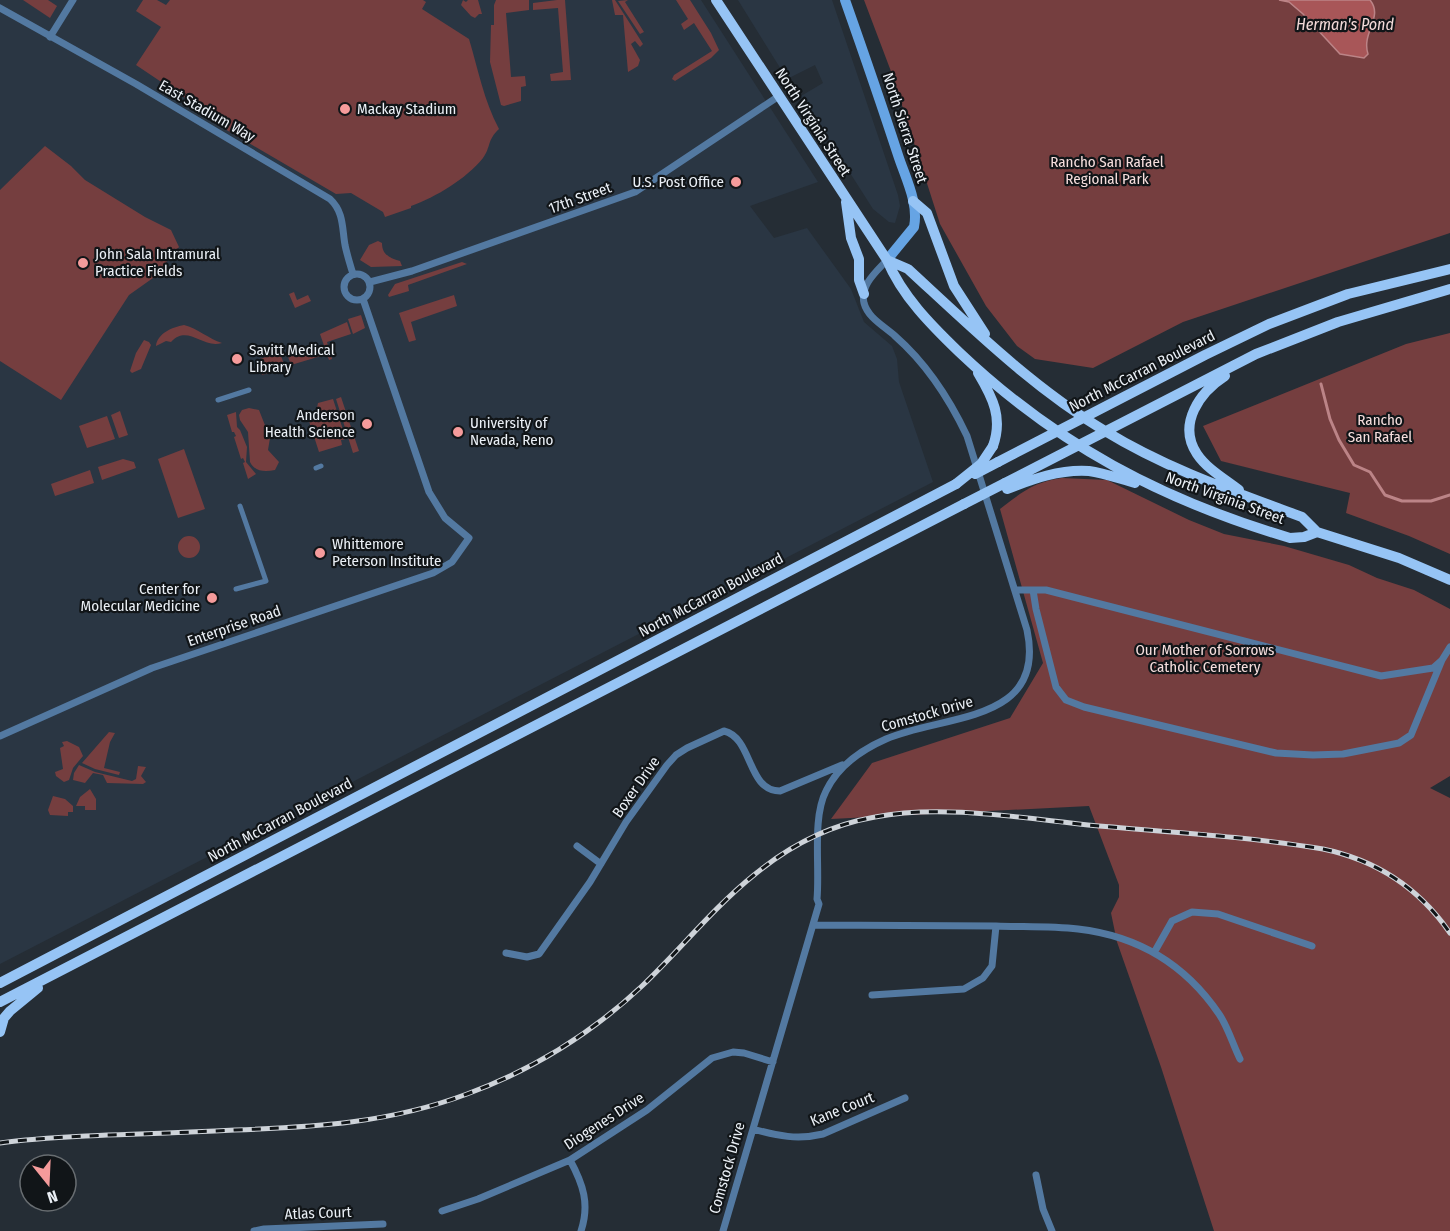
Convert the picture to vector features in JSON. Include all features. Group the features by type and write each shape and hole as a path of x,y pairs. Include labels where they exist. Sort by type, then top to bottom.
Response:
{"main road":[{"name":"North Virginia Street","path":"716,0 887,260 895,279 944,337 971,363 1056,431 1119,470 1153,487 1206,511 1290,538 1304,537 1317,532"},
{"name":"North Sierra Street","path":"844,0 885,113 913,201 914,227 887,260"},
{"path":"846,199 851,238 857,251 859,280 864,294"},
{"path":"913,201 927,213 954,286 994,347"},
{"name":"North Virginia Street","path":"887,260 908,269 1046,391 1105,431 1175,468 1302,517 1317,532 1399,558 1450,580"},
{"name":"North McCarran Boulevard","path":"0,983 1220,347 1290,315 1348,294 1450,269"},
{"path":"0,1002 964,504 1006,486 1078,444 1256,354 1338,322 1450,289"},
{"path":"1249,498 1204,462 1196,452 1189,430 1194,407 1201,395 1256,354"},
{"path":"956,484 981,464 993,446 998,427 995,406 971,363"},
{"path":"1006,486 1038,477 1079,471 1105,474 1153,487"},
{"path":"0,1032 4,1018 10,1011 60,972"}],"street":[{"path":"50,36 73,0"},
{"name":"East Stadium Way","path":"0,8 213,129 330,199 339,209 353,274"},
{"name":"17th Street","path":"370,282 412,272 635,192 779,96"},
{"path":"864,294 869,280 887,260"},
{"path":"353,274 365,276 370,282 369,294 363,299 351,299 345,293 345,280 353,274"},
{"name":"Comstock Drive","path":"723,1231 819,904 818,827 820,807 830,784 846,762 886,738 966,717 1007,700 1016,691 1029,668 1030,645 967,436 935,378 916,356 867,311 864,294"},
{"name":"Enterprise Road","path":"0,736 152,668 433,573 452,562 469,538 445,518 429,492 363,299"},
{"path":"218,400 249,390"},
{"path":"236,589 266,581 240,506"},
{"path":"1015,590 1046,590 1381,676 1433,668 1442,660"},
{"path":"1033,590 1056,687 1066,700 1084,707 1276,753 1343,754 1389,745 1406,739 1411,735 1442,660 1450,647"},
{"name":"Boxer Drive","path":"506,953 527,957 539,954 601,864 626,822 667,765 687,748 724,731 735,736 762,783 773,791 780,791 846,762"},
{"path":"577,846 601,864"},
{"path":"1155,951 1172,921 1192,912 1218,915 1312,946"},
{"path":"813,925 1078,929 1117,937 1155,951 1188,976 1220,1015 1240,1059"},
{"path":"872,995 964,990 983,978 992,966 996,926"},
{"name":"Diogenes Drive","path":"442,1211 570,1160 647,1110 712,1058 733,1052 773,1062"},
{"name":"Kane Court","path":"753,1129 783,1137 811,1137 905,1098"},
{"path":"570,1160 579,1176 586,1197 581,1231"},
{"path":"1036,1175 1052,1231"},
{"name":"Atlas Court","path":"254,1231 383,1224"}],"shaded area":[{"name":"University of Nevada, Reno","path":"0,0 701,0 818,182 750,206 774,238 807,228 851,289 864,322 892,346 897,359 899,382 933,482 0,964"},
{"path":"738,0 832,0 898,195 900,206 895,223 889,222 873,209 801,96 823,83 815,65 787,79"}],"green space":[{"path":"23,0 48,0 57,6 50,18"},
{"name":"Mackay Stadium","path":"143,0 157,0 166,5 170,0 423,0 426,2 422,9 469,39 485,96 499,129 483,158 459,180 411,208 385,217 383,212 351,193 336,194 201,115 203,110 136,65 161,27 136,11"},
{"path":"463,0 466,2 478,0 482,14 475,18 471,16 461,5"},
{"path":"496,0 529,0 529,10 506,13 511,77 525,76 526,86 521,87 521,101 504,106 501,105 490,62 491,25 494,25"},
{"path":"565,0 571,80 551,81 550,74 563,72 558,8 533,10 533,3"},
{"path":"612,0 615,0 643,44 640,47 635,41 631,44 640,60 638,66 628,72 623,15 615,15"},
{"path":"628,0 625,2 644,32 640,34 618,1"},
{"path":"676,0 690,0 719,50 711,58 675,81 672,79 674,75 712,51 694,23 684,30 681,24 688,19"},
{"name":"Rancho San Rafael Regional Park","path":"864,0 1450,0 1450,233 1183,322 1093,368 1035,359 1017,346 986,306 940,224 892,74"},
{"name":"John Sala Intramural Practice Fields","path":"45,146 85,180 145,217 171,230 179,247 153,278 129,295 61,400 0,361 0,190"},
{"path":"378,241 382,243 385,253 400,261 402,266 371,267 360,260 369,245"},
{"path":"462,262 467,264 408,285 409,291 389,297 388,295 395,284"},
{"path":"294,292 297,300 308,295 311,301 295,308 289,294"},
{"path":"454,295 457,306 411,322 416,340 409,342 399,313"},
{"path":"361,315 365,328 353,334 348,319"},
{"path":"347,322 351,334 327,342 332,359 329,360 320,334"},
{"path":"184,325 222,343 208,343 183,335 171,342 166,341 156,346 159,338 166,332"},
{"name":"Rancho San Rafael","path":"1450,333 1450,554 1346,513 1350,493 1221,461 1203,426 1406,344"},
{"path":"144,340 151,345 141,369 132,373 130,371 136,353"},
{"path":"317,345 321,356 291,365 287,354"},
{"path":"280,352 285,368 262,375 260,359"},
{"path":"341,397 359,451 353,453 336,399"},
{"path":"333,399 346,439 341,440 342,445 319,452 308,418 316,412 318,403"},
{"path":"249,408 259,410 270,438 268,450 279,462 275,470 261,470 255,468 250,462 248,432 239,415 242,410"},
{"path":"120,411 128,435 119,438 111,415"},
{"path":"236,412 237,427 247,447 246,462 256,474 248,479 243,463 245,462 243,458 241,459 234,437 236,436 232,432 227,415"},
{"path":"107,416 115,439 87,448 79,426"},
{"path":"184,449 205,509 178,518 158,459"},
{"path":"123,459 134,462 136,468 102,480 98,467"},
{"path":"90,470 94,483 55,496 51,484"},
{"name":"Our Mother of Sorrows Catholic Cemetery","path":"1062,478 1107,480 1189,520 1224,534 1284,546 1349,565 1377,578 1414,590 1450,609 1450,776 1430,788 1450,798 1450,1231 1214,1231 1161,1067 1117,942 1111,913 1119,897 1119,885 1089,806 831,819 872,763 1010,718 1043,663 1000,509 1029,489 1044,482"},
{"path":"189,536 197,539 200,547 197,555 189,558 181,555 178,547 181,539"},
{"path":"109,732 115,733 110,742 104,768 120,772 119,775 82,763"},
{"path":"67,741 79,747 83,756 73,768 69,780 64,782 56,776 55,772 63,769 60,748 64,746 62,742"},
{"path":"79,765 95,772 132,781 136,779 138,766 146,767 141,776 146,782 143,784 107,783 103,775 93,773 85,783 73,780"},
{"path":"90,789 96,799 96,810 85,810 85,806 76,806 80,797"},
{"path":"53,796 65,799 73,806 73,812 68,812 68,816 50,815 48,810"}],"water":[{"name":"Herman's Pond","path":"1279,0 1370,0 1375,13 1367,39 1368,54 1364,58 1340,54 1303,14 1289,2"}],"waterway":[{"path":"1321,384 1330,419 1339,440 1354,465 1370,472 1385,495 1402,501 1431,501 1450,495"}],"railway":[{"path":"0,1143 67,1137 324,1125 410,1111 467,1094 538,1062 603,1019 642,986 739,888 781,855 810,838 842,825 900,813 981,813 1323,849 1361,860 1395,878 1425,902 1450,933"}],"place":[{"name":"Mackay Stadium","path":"345,109"},
{"name":"U.S. Post Office","path":"736,182"},
{"name":"John Sala Intramural Practice Fields","path":"83,263"},
{"name":"Savitt Medical Library","path":"237,359"},
{"name":"Anderson Health Science","path":"367,424"},
{"name":"University of Nevada, Reno","path":"458,432"},
{"name":"Whittemore Peterson Institute","path":"320,553"},
{"name":"Center for Molecular Medicine","path":"212,598"}]}
